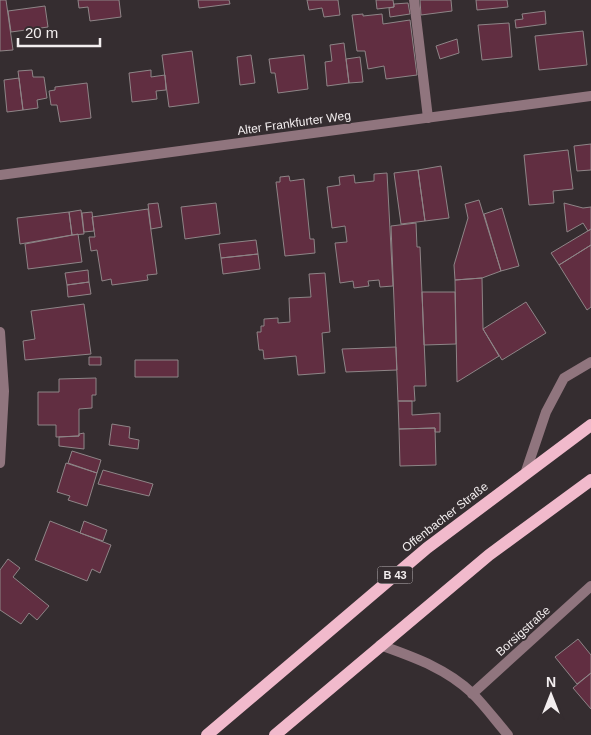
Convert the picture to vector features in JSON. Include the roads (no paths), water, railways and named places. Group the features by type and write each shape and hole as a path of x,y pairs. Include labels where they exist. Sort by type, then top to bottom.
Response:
{"main road":[{"name":"Offenbacher Straße","path":"207,735 375,590 479,507 591,425"},
{"path":"275,735 380,645 490,555 591,480"}],"street":[{"path":"414,0 428,118"},
{"name":"Alter Frankfurter Weg","path":"0,174 591,96"},
{"path":"0,332 4,391 0,463"},
{"path":"525,474 546,412 564,378 591,362"},
{"name":"Borsigstraße","path":"472,694 590,588"},
{"path":"380,645 438,668 472,694 508,735"}]}
